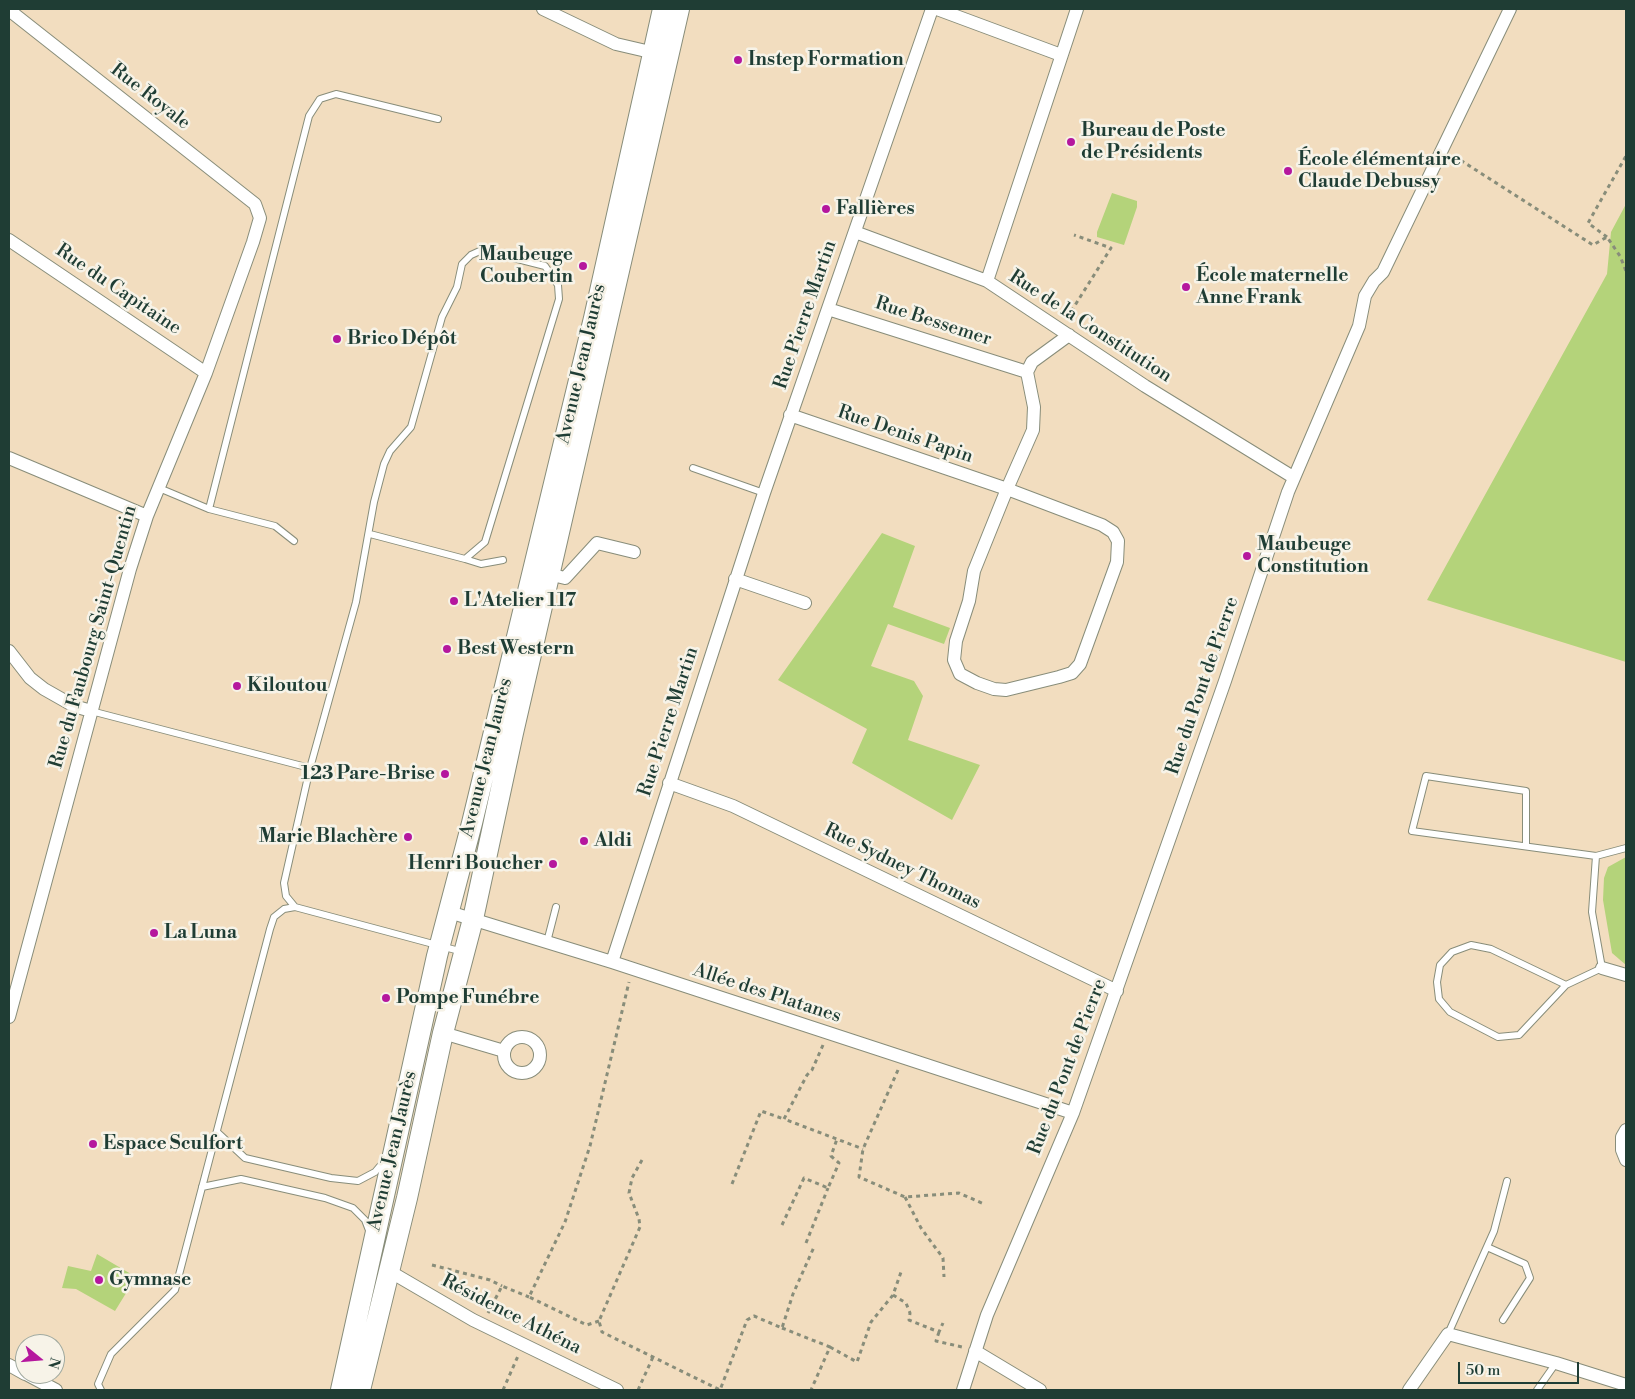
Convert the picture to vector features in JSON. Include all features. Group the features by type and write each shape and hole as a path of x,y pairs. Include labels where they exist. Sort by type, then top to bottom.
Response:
{"main road":[{"name":"Avenue Jean Jaurès","path":"360,1390 443,1033 473,919 548,574 610,319 660,54 663,9"},
{"name":"Avenue Jean Jaurès","path":"341,1390 372,1241 440,946 594,318 660,54 680,9"}],"street":[{"path":"543,9 616,44 660,54"},
{"name":"Rue Pierre Martin","path":"612,962 735,579 790,415 932,9"},
{"path":"937,9 1061,55"},
{"path":"987,281 1077,9"},
{"name":"Rue du Pont de Pierre","path":"963,1390 988,1315 1073,1114 1293,478 1360,326 1365,296 1374,281 1384,272 1510,9"},
{"name":"Rue Royale","path":"9,10 255,204 260,218"},
{"name":"Rue du Faubourg Saint-Quentin","path":"9,1016 130,568 147,516 206,373 260,218"},
{"name":"Rue de la Constitution","path":"855,232 987,281 1145,386 1293,478"},
{"name":"Rue du Capitaine","path":"9,240 206,373"},
{"name":"Rue Bessemer","path":"828,309 1026,372"},
{"path":"1007,489 1102,525 1113,532 1118,541 1117,562 1080,664 1072,673 1006,690 977,683 960,674 954,660 956,641 969,601 974,571 1007,489 1032,430 1034,407 1026,372 1032,362 1064,332"},
{"name":"Rue Denis Papin","path":"790,415 1007,489"},
{"path":"9,458 147,516"},
{"path":"548,574 565,578 597,543 634,552"},
{"path":"735,579 806,603"},
{"path":"9,651 30,678 44,689 74,706 91,711"},
{"name":"Rue Sydney Thomas","path":"669,783 733,806 1117,991"},
{"name":"Allée des Platanes","path":"449,912 612,962 1073,1114"},
{"path":"1602,968 1626,975"},
{"path":"443,1033 504,1051"},
{"path":"1626,1130 1622,1136 1622,1150 1626,1160"},
{"name":"Résidence Athéna","path":"389,1271 482,1324 617,1390"},
{"path":"1409,1390 1448,1334 1556,1363 1626,1385"},
{"path":"975,1350 1040,1390"},
{"path":"44,1384 56,1390"}],"lane":[{"path":"209,509 310,116 320,99 336,94 438,119"},
{"path":"464,953 296,907 289,902 284,883 310,768 356,602 370,534 374,502 384,464 390,450 411,427 442,317 457,288 462,264 471,255 482,250 545,266 558,285 559,299 489,534 476,551 465,559"},
{"path":"693,468 764,493"},
{"path":"158,488 209,509 274,526 294,541"},
{"path":"370,534 481,564 503,560"},
{"path":"91,711 310,768"},
{"path":"1526,845 1526,790 1426,776 1412,831 1596,856 1626,848"},
{"path":"1566,984 1491,949 1471,945 1452,952 1440,965 1437,982 1439,999 1450,1012 1498,1037 1519,1035 1566,984 1602,968 1592,912 1596,856"},
{"path":"101,1390 98,1384 111,1354 175,1290 270,929 274,917 284,909 296,907"},
{"path":"547,942 556,907"},
{"path":"217,1132 245,1158 332,1178 358,1181 375,1172 393,1150"},
{"path":"202,1187 241,1179 325,1198 353,1208 365,1220 372,1241"},
{"path":"1448,1334 1494,1231 1507,1181"},
{"path":"1487,1247 1524,1264 1530,1278 1503,1320"},
{"path":"1538,1390 1556,1363"}],"path":[{"path":"1444,147 1592,245 1607,237"},
{"path":"1626,156 1588,223 1607,237 1620,256 1626,271"},
{"path":"1064,332 1111,248 1074,234"},
{"path":"529,1297 565,1222 590,1146 632,969"},
{"path":"784,1119 807,1075 812,1070 828,1033"},
{"path":"903,1058 863,1149 859,1177 905,1197 959,1192 984,1204"},
{"path":"732,1184 761,1111 863,1149"},
{"path":"806,1243 839,1163 831,1156 837,1140"},
{"path":"642,1160 632,1178 629,1193 639,1218 640,1228 599,1321 602,1332 720,1390 747,1320 754,1316 830,1347 857,1362 871,1322 893,1295 901,1272"},
{"path":"782,1225 804,1178 828,1188"},
{"path":"905,1197 921,1228 943,1258 944,1277"},
{"path":"782,1328 793,1294 814,1247"},
{"path":"432,1265 490,1280 587,1325 599,1321"},
{"path":"482,1324 502,1286"},
{"path":"893,1295 906,1302 910,1313 909,1320 939,1332"},
{"path":"943,1323 936,1341 975,1350"},
{"path":"503,1390 524,1344"},
{"path":"811,1390 830,1347"},
{"path":"638,1390 653,1357"}],"green space":[{"path":"1112,193 1137,201 1137,207 1124,245 1097,237 1097,232"},
{"path":"1626,204 1626,662 1427,600 1607,274 1611,232"},
{"path":"882,533 915,546 893,607 950,628 944,644 888,624 871,666 914,681 923,696 908,740 980,765 952,820 852,763 867,729 778,680"},
{"path":"1626,857 1626,965 1612,953 1603,900 1604,878 1608,867"},
{"name":"Gymnase","path":"97,1254 136,1277 115,1311 76,1289 62,1288 68,1266 91,1271"}],"place":[{"name":"Instep Formation","path":"738,60"},
{"name":"Bureau de Poste de Présidents","path":"1071,142"},
{"name":"École élémentaire Claude Debussy","path":"1288,171"},
{"name":"Fallières","path":"826,209"},
{"name":"Maubeuge Coubertin","path":"583,266"},
{"name":"École maternelle Anne Frank","path":"1186,287"},
{"name":"Brico Dépôt","path":"337,339"},
{"name":"Maubeuge Constitution","path":"1247,556"},
{"name":"L'Atelier 117","path":"454,601"},
{"name":"Best Western","path":"447,649"},
{"name":"Kiloutou","path":"237,686"},
{"name":"123 Pare-Brise","path":"445,774"},
{"name":"Marie Blachère","path":"408,837"},
{"name":"Aldi","path":"584,841"},
{"name":"Henri Boucher","path":"553,864"},
{"name":"La Luna","path":"154,933"},
{"name":"Pompe Funébre","path":"386,998"},
{"name":"Espace Sculfort","path":"93,1144"},
{"name":"Gymnase","path":"99,1280"}]}
